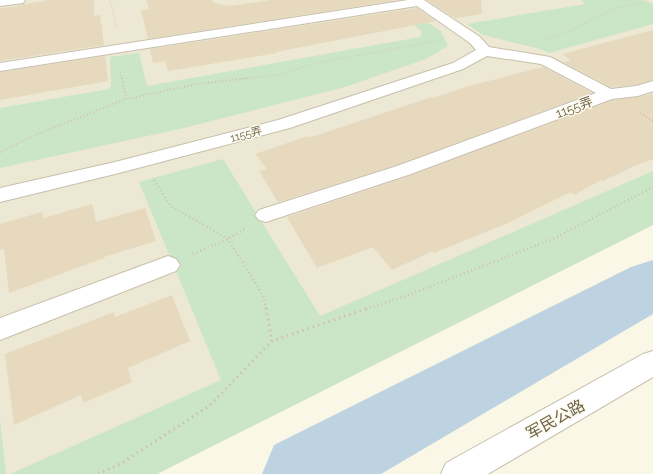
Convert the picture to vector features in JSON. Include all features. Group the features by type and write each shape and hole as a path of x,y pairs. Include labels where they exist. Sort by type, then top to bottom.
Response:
{"street":[{"path":"0,2 19,0"},
{"path":"0,67 418,1 469,36 485,51"},
{"name":"1155弄","path":"0,195 142,161 284,124 458,66 485,51 545,60 609,94"},
{"name":"1155弄","path":"266,215 404,170 609,94 638,91 653,86"},
{"path":"0,329 168,265"},
{"name":"军民公路","path":"457,474 653,363"}],"path":[{"path":"522,57 530,45 574,29 610,10 648,0 653,2"},
{"path":"0,152 33,136 126,99 198,84 279,75 316,63 469,36"},
{"path":"142,161 171,206 228,240 264,297 272,342"},
{"path":"98,474 122,463 209,406 272,342 406,296 555,238 653,187"},
{"path":"168,265 228,240 266,215"}],"shaded area":[{"path":"0,0 653,0 653,225 157,474 0,474"}],"green space":[{"path":"580,0 641,0 653,4 653,24 549,53 540,49 483,35 467,24 586,4"},
{"path":"408,10 441,31 448,46 426,59 345,87 184,128 0,168 0,108 109,89 111,86 110,57 139,53 147,86 420,37 422,32 398,11"},
{"path":"223,159 320,316 653,171 653,225 157,474 10,474 221,380 139,182"},
{"path":"0,419 6,474 0,474"}],"building":[{"path":"46,0 94,0 94,16 100,15 104,45 0,61 0,8"},
{"path":"146,0 212,0 213,3 230,6 271,0 398,0 148,39 141,10 149,9"},
{"path":"427,0 481,0 482,14 455,18"},
{"path":"417,8 436,21 276,52 277,53 168,71 165,61 153,63 150,49"},
{"path":"653,30 653,80 636,85 611,87 563,62 571,60 562,54"},
{"path":"105,56 108,81 0,100 0,72"},
{"path":"543,67 592,93 397,165 278,202 259,171 267,169 255,154 308,136 309,138 432,97 433,98 469,86"},
{"path":"653,93 653,159 603,181 601,180 574,195 571,192 508,223 434,253 433,251 392,270 373,247 317,268 287,217 412,175 612,100 638,97"},
{"path":"92,204 96,222 145,208 156,241 104,257 9,293 4,249 0,250 0,224 42,212 43,218"},
{"path":"172,295 190,341 128,368 132,382 83,403 81,395 14,425 5,354 114,312 115,317"}],"waterway":[{"path":"303,474 653,284"}]}
